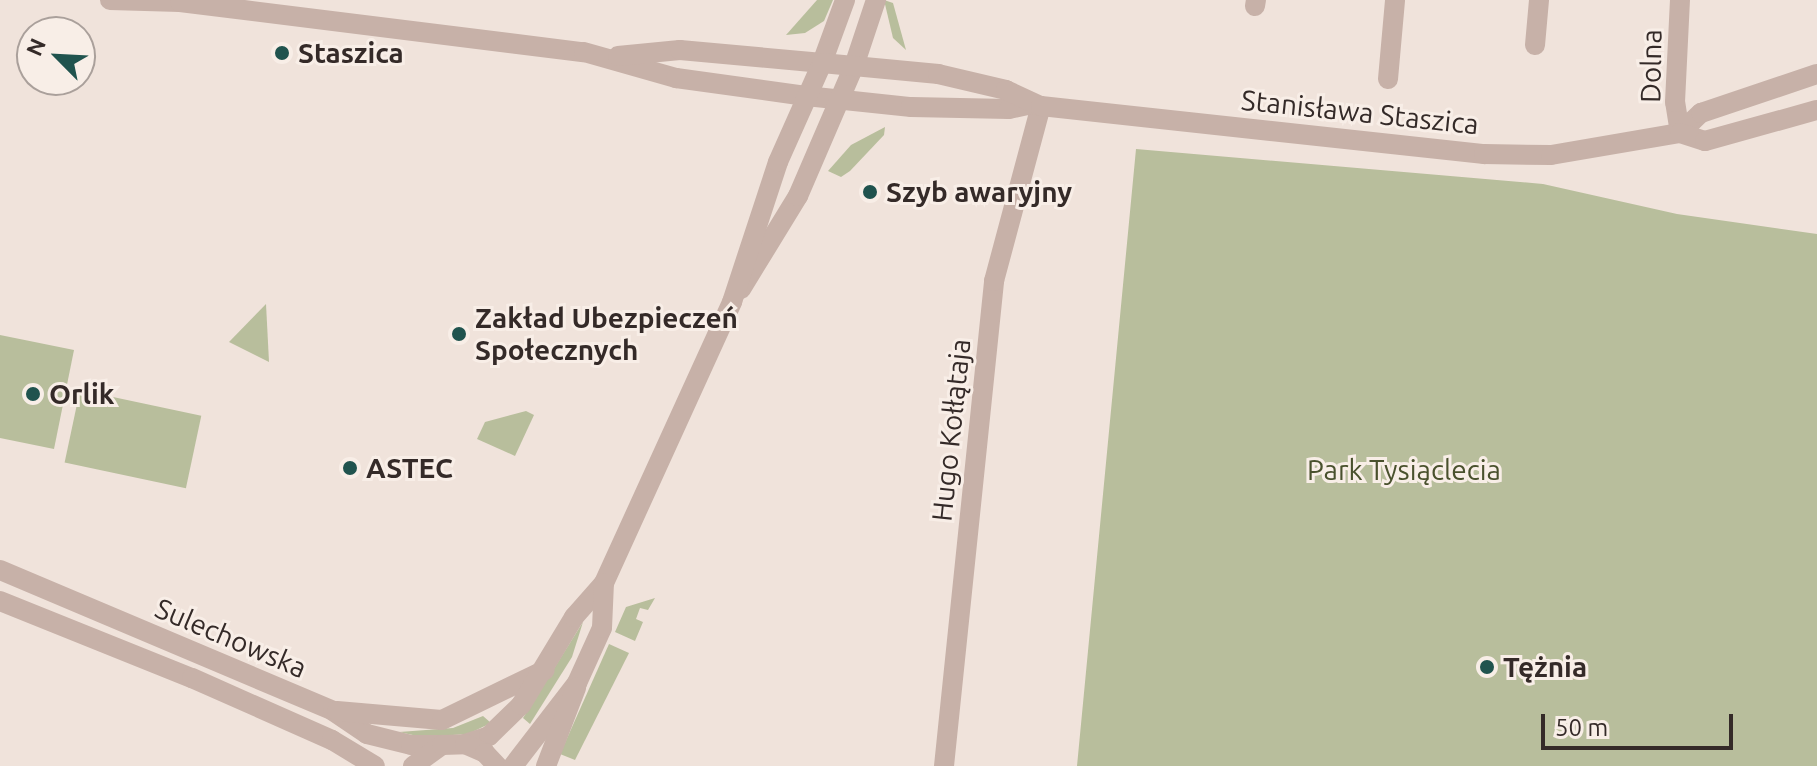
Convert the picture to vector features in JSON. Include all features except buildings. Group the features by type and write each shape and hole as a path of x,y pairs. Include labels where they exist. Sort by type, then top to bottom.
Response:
{"street":[{"name":"Stanisława Staszica","path":"110,0 178,1 611,57 676,78 839,101 1009,109 1037,105 1484,154 1551,155 1680,133 1705,141 1817,110"},
{"path":"732,302 746,251 845,0"},
{"path":"465,744 489,736 507,720 545,670 574,617 604,583 732,302 798,196 854,66 876,0"},
{"path":"1388,79 1395,0"},
{"path":"1535,45 1539,0"},
{"name":"Dolna","path":"1680,0 1675,102 1680,133"},
{"name":"Stanisława Staszica","path":"611,57 680,50 938,74 1006,90 1037,105"},
{"name":"Stanisława Staszica","path":"1680,133 1701,113 1817,74"},
{"name":"Hugo Kołłątaja","path":"944,766 994,281 1037,105"},
{"name":"Sulechowska","path":"0,570 333,711 367,734 411,745 465,744"},
{"path":"546,766 567,722 577,683 602,628 604,583"},
{"name":"Sulechowska","path":"0,601 192,678 332,740 375,766"},
{"path":"333,711 442,720 545,670"},
{"path":"513,766 577,683"},
{"path":"332,740 345,766"},
{"path":"465,744 485,753 497,766"},
{"path":"413,766 442,745"}],"green space":[{"path":"817,0 833,0 824,21 805,33 786,35"},
{"path":"884,0 893,3 906,50 893,38"},
{"path":"885,127 884,135 850,171 841,177 828,171 851,145"},
{"name":"Park Tysiąclecia","path":"1136,149 1543,184 1677,214 1817,234 1817,766 1077,766"},
{"path":"266,304 269,362 229,342"},
{"name":"Orlik","path":"0,335 74,350 54,449 0,438"},
{"path":"80,390 201,416 186,488 65,462"},
{"path":"526,411 534,415 515,456 477,439 485,422"},
{"path":"655,598 648,610 640,608 636,619 643,622 635,641 615,632 626,607"},
{"path":"583,622 572,657 530,724 523,718"},
{"path":"609,644 629,653 575,760 560,754"},
{"path":"483,716 491,723 468,734 422,737 399,732 453,728"}],"place":[{"name":"Staszica","path":"282,53"},
{"name":"Szyb awaryjny","path":"870,192"},
{"name":"Zakład Ubezpieczeń Społecznych","path":"459,334"},
{"name":"Orlik","path":"33,394"},
{"name":"ASTEC","path":"350,468"},
{"name":"Tężnia","path":"1487,667"}]}
